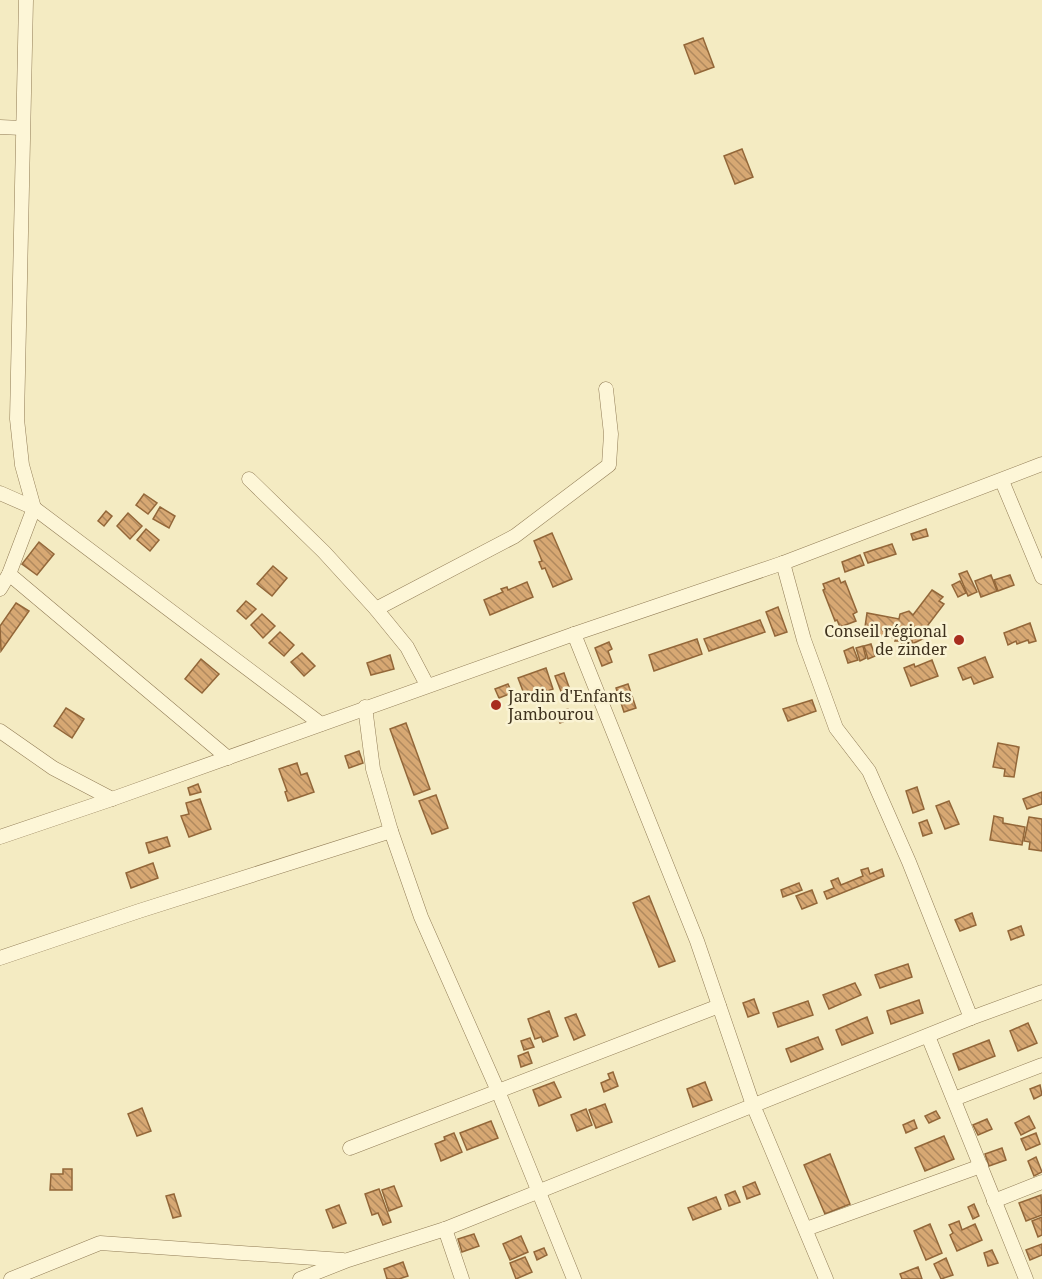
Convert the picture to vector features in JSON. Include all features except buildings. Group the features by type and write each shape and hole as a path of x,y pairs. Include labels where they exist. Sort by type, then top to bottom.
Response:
{"street":[{"path":"0,589 9,574 34,508 22,465 17,419 26,0"},
{"path":"0,127 22,128"},
{"path":"376,609 515,536 609,465 611,434 606,389"},
{"path":"0,837 228,758 365,707 783,563 1042,464"},
{"path":"249,479 324,552 376,609 407,647 428,685"},
{"path":"1002,481 1042,577"},
{"path":"0,494 34,508 321,724"},
{"path":"783,563 804,640 836,728 869,771 909,862 971,1018"},
{"path":"9,574 228,758"},
{"path":"574,634 697,941 753,1105 826,1279"},
{"path":"365,707 373,770 391,831 421,917 498,1090 574,1279"},
{"path":"0,731 53,768 112,799"},
{"path":"0,958 391,831"},
{"path":"300,1279 348,1260 445,1229 971,1018 1042,992"},
{"path":"350,1148 719,1006"},
{"path":"928,1036 1026,1279"},
{"path":"954,1099 1042,1065"},
{"path":"806,1229 981,1166"},
{"path":"994,1201 1042,1182"},
{"path":"445,1229 462,1279"},
{"path":"10,1279 100,1243 348,1260"}],"place":[{"name":"Conseil régional de zinder","path":"959,640"},
{"name":"Jardin d'Enfants Jambourou","path":"496,705"}]}
